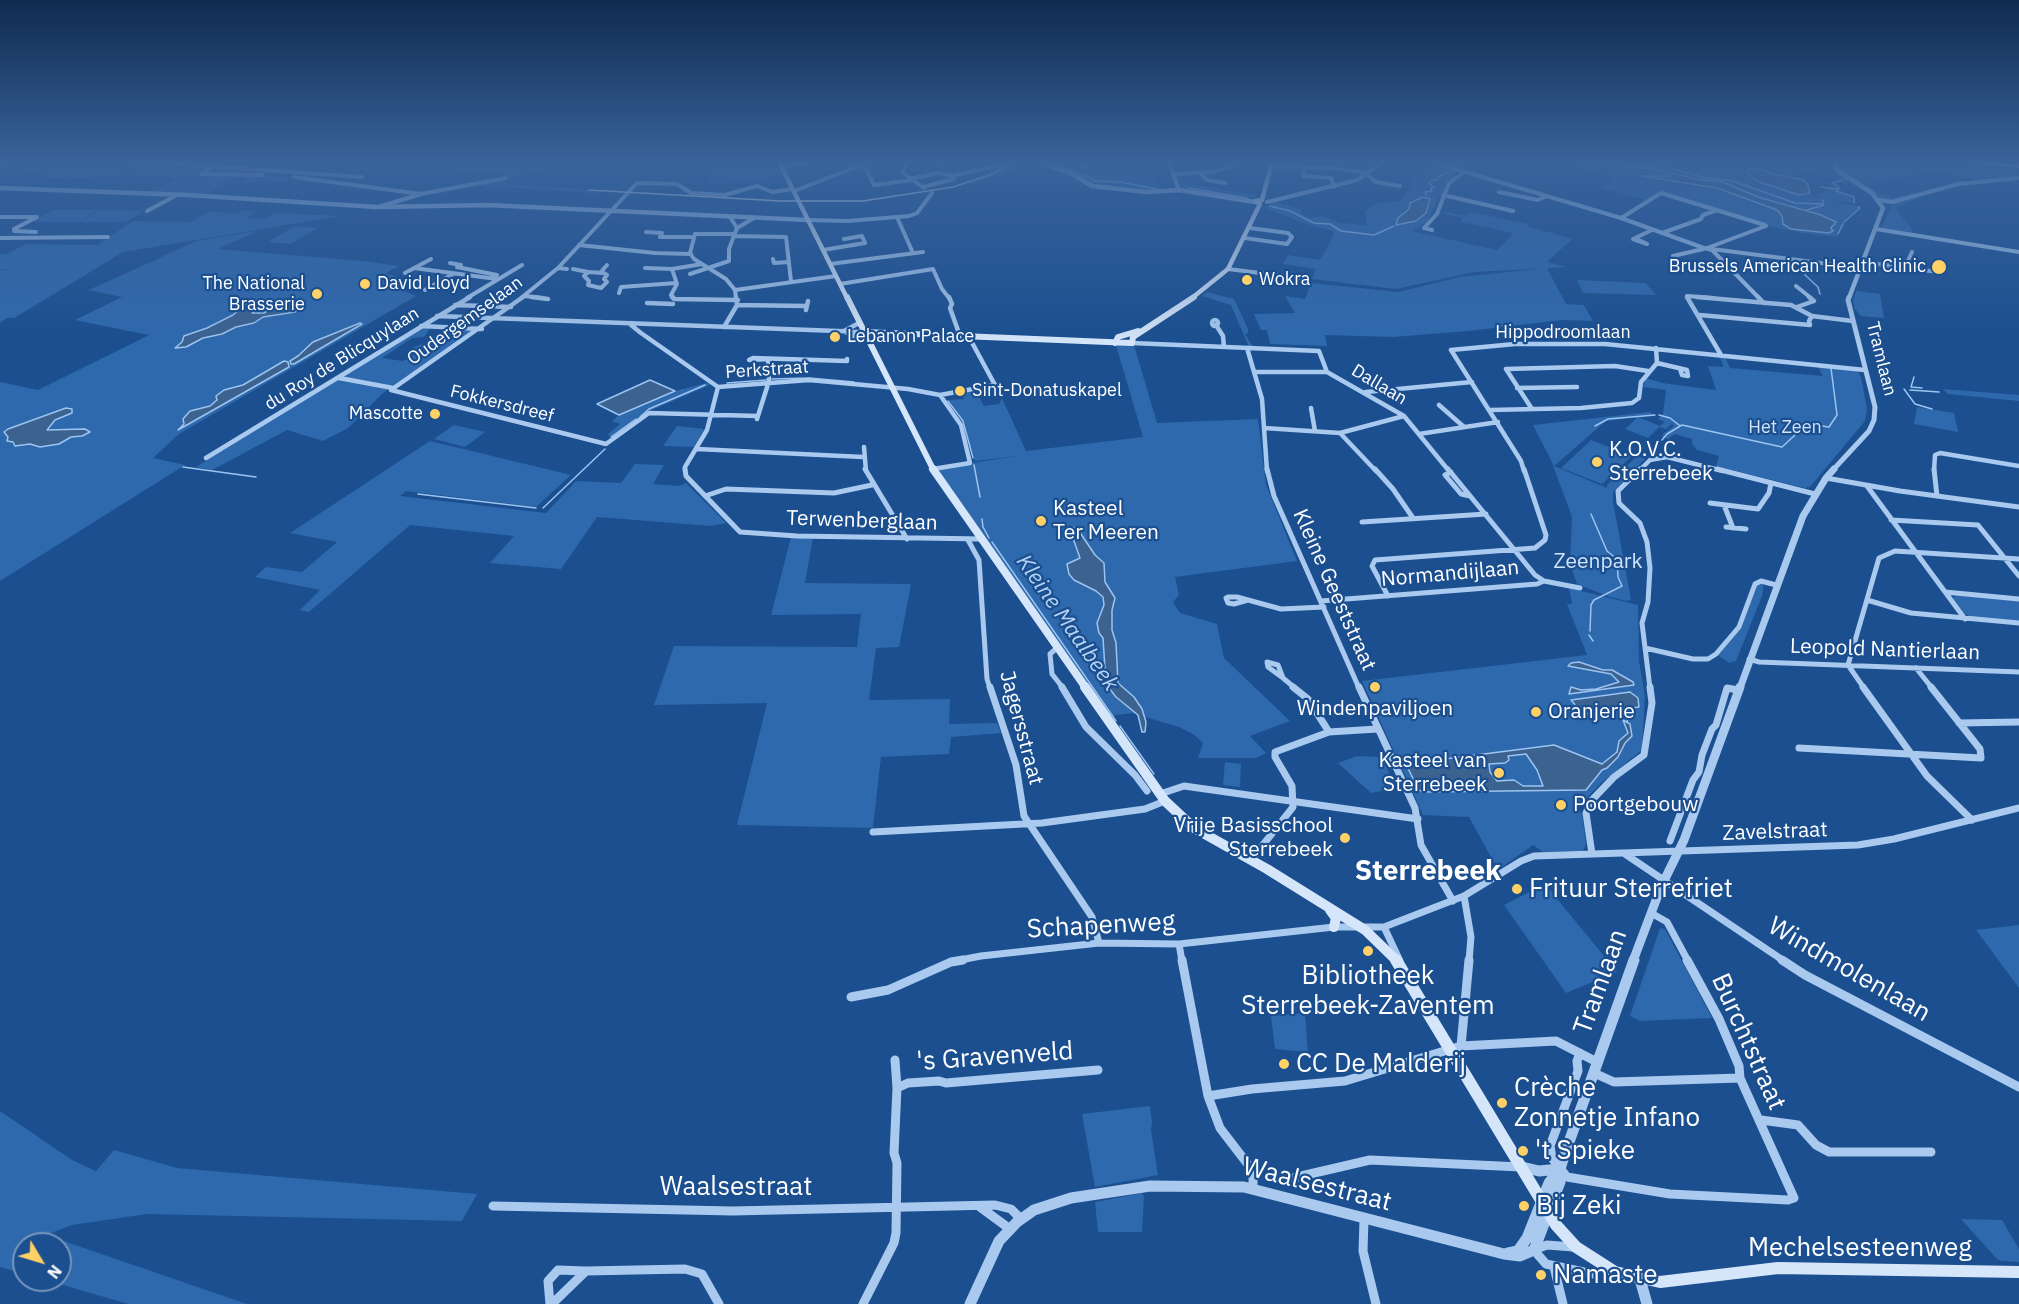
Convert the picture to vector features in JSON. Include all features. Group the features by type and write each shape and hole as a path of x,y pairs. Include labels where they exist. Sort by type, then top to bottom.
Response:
{"main road":[{"name":"Mechelsesteenweg","path":"808,221 933,469 1163,798 1194,828 1328,908 1366,927 1400,965 1456,1048 1546,1207 1559,1228 1576,1247 1604,1267 1640,1280 1669,1282 1778,1268 2019,1272"},
{"path":"864,332 1132,343 1133,337 1190,299 1228,269 1252,221"},
{"path":"1115,343 1118,337 1144,329"},
{"path":"870,344 871,338 884,333"},
{"path":"1328,908 1336,918 1334,927"}],"street":[{"path":"30,221 14,230 36,232"},
{"name":"Oudergemselaan","path":"392,389 498,318 558,268 602,221"},
{"path":"733,221 737,228"},
{"path":"690,274 729,261 728,252 737,228 749,221"},
{"path":"899,221 913,253"},
{"path":"1431,221 1424,228 1432,230"},
{"path":"1628,221 1708,249 1812,262 1873,263 1938,272"},
{"path":"1661,233 1696,221"},
{"path":"1674,256 1708,249 1765,225 1752,221"},
{"name":"Tramlaan","path":"1546,1207 1560,1182 1560,1169 1651,913 1676,851 1684,840 1803,516 1826,478 1869,430 1875,420 1876,412 1848,298 1879,221"},
{"path":"1245,238 1287,244 1292,237 1288,233 1250,228"},
{"path":"1876,229 2019,252"},
{"path":"1635,238 1652,230"},
{"path":"645,232 662,233 660,237 694,235 786,237 790,281"},
{"path":"694,235 690,246 691,254 726,279 735,290 737,302 724,327"},
{"path":"823,250 865,243 862,236 844,239"},
{"path":"0,238 108,237"},
{"path":"579,245 655,253 691,254"},
{"path":"1708,249 1764,303"},
{"path":"830,264 923,252"},
{"path":"1905,267 1912,252"},
{"path":"405,273 431,259"},
{"path":"773,259 774,263 789,262"},
{"path":"425,290 457,270 461,265 450,263"},
{"path":"645,268 672,269 702,264"},
{"name":"du Roy de Blicquylaan","path":"207,458 522,265"},
{"path":"600,273 606,265"},
{"path":"414,268 446,274 457,270 506,283"},
{"path":"558,268 567,269"},
{"path":"573,269 607,275 604,279 607,282 596,293"},
{"path":"662,303 671,297 676,283 672,269"},
{"path":"735,290 790,281 838,279 933,269 952,304 950,308 960,336"},
{"path":"1228,269 1309,279"},
{"path":"588,272 584,276 589,281 588,285 601,288"},
{"path":"619,293 621,287 676,283"},
{"path":"1796,286 1814,301 1796,307"},
{"path":"525,296 548,299"},
{"path":"1720,354 1700,315 1687,296 1796,307 1812,316 1853,321"},
{"path":"671,297 681,300 807,306"},
{"path":"715,306 718,300"},
{"path":"647,303 673,304"},
{"path":"455,305 511,307"},
{"path":"1700,315 1810,325 1809,321 1812,316"},
{"path":"437,316 864,332"},
{"name":"Perkstraat","path":"632,323 631,325 640,333 718,387 769,379 809,380 892,387 940,396"},
{"path":"844,331 859,323"},
{"path":"1216,325 1223,336 1224,347"},
{"path":"421,326 482,329"},
{"path":"844,331 862,340"},
{"path":"933,469 970,463 961,425 940,396 995,386 969,337"},
{"path":"1132,343 1246,348"},
{"name":"Hippodroomlaan","path":"1472,382 1451,350 1546,343 1674,350 1677,348 1865,370"},
{"name":"Dallaan","path":"1246,348 1319,351 1327,372 1366,392 1404,416 1451,472 1445,475 1461,494 1471,496 1535,575 1544,581"},
{"name":"Kleine Geeststraat","path":"1246,348 1256,372 1262,399 1267,471 1274,496 1418,819 1419,838 1453,901"},
{"path":"1490,410 1581,408 1632,403 1640,396 1641,382 1657,363 1659,357 1656,348"},
{"path":"709,416 757,418 769,379 768,359 847,361 847,358"},
{"path":"1657,363 1680,369"},
{"path":"1532,409 1506,369 1615,366 1648,371"},
{"path":"1256,372 1327,372"},
{"name":"Fokkersdreef","path":"339,378 392,389 606,444 649,413 709,416"},
{"path":"1366,392 1472,382 1521,461 1546,535 1545,540 1535,548 1375,560 1372,566 1388,596"},
{"path":"718,387 707,430 685,467 686,476 705,496 726,489 834,493 872,484"},
{"path":"1517,388 1577,387"},
{"path":"1439,405 1464,427"},
{"path":"1311,408 1315,431"},
{"path":"1264,428 1340,433 1404,416"},
{"path":"1419,434 1498,422"},
{"path":"1340,433 1393,489 1413,518"},
{"path":"864,447 866,450 863,457 865,471 907,539"},
{"path":"697,449 863,457"},
{"path":"1937,496 1934,465 1935,455 1940,453 2019,466"},
{"path":"1592,854 1586,813 1592,800 1614,777 1641,759 1647,743 1652,703 1642,623 1648,602 1650,568 1647,542 1640,523 1619,503 1617,493 1620,488 1650,460 1664,457 1681,459 1815,494"},
{"path":"1826,478 1867,486 2019,507"},
{"path":"1710,503 1758,509 1769,493 1771,483"},
{"path":"1867,486 1965,619"},
{"name":"Terwenberglaan","path":"705,496 740,532 907,539 982,539"},
{"path":"1724,505 1733,528"},
{"path":"1362,522 1486,514"},
{"path":"1891,520 1978,525 2019,576"},
{"path":"1726,527 1746,529"},
{"name":"Jagersstraat","path":"968,540 979,560 987,680 1016,765 1024,816 1092,917 1099,943"},
{"path":"1972,820 1937,787 1848,664 1881,556 1895,551 2019,559"},
{"name":"Normandijlaan","path":"1248,600 1281,609 1388,596 1537,584 1544,581 1580,588"},
{"path":"1645,648 1693,659 1708,659 1716,654 1741,624 1755,584 1761,581 1776,585"},
{"path":"1945,592 2019,599"},
{"path":"1867,600 1911,613 2019,623"},
{"path":"1058,647 1050,654 1049,667 1052,674 1069,696 1086,726 1135,775 1147,791"},
{"name":"Leopold Nantierlaan","path":"1749,659 1759,662 2019,672"},
{"path":"1799,748 1981,758 1980,749 1916,668"},
{"path":"1284,678 1308,699 1329,732"},
{"name":"Tramlaan","path":"1670,841 1693,780 1699,772 1727,688 1738,690"},
{"path":"1959,723 2019,722"},
{"path":"1251,860 1291,812 1293,801 1290,779 1275,754 1277,751 1329,732 1377,729"},
{"path":"1707,743 1718,747"},
{"path":"873,831 1030,823 1146,809 1184,786 1418,819"},
{"name":"Zavelstraat","path":"1464,896 1528,857 1858,845 1894,839 2019,808"},
{"path":"1682,809 1693,814"},
{"name":"Windmolenlaan","path":"1624,853 1805,975 2019,1087"},
{"path":"1366,927 1384,927 1464,896 1471,937 1456,1048"},
{"name":"Burchtstraat","path":"1560,1169 1567,1177 1589,1182 1670,1194 1728,1199 1738,1197 1788,1200 1794,1198 1761,1120 1740,1078 1739,1066 1719,1019 1667,922 1651,913"},
{"path":"1366,927 1377,923 1396,922"},
{"name":"Schapenweg","path":"851,997 888,990 963,958 1099,943 1179,944 1334,927 1366,927"},
{"name":"Mechelsesteenweg","path":"1384,927 1400,965"},
{"path":"1179,944 1208,1096 1220,1128 1253,1171 1253,1189"},
{"path":"1208,1096 1252,1089 1345,1081 1456,1048 1556,1041 1580,1053 1596,1068 1617,1082 1740,1078"},
{"name":"Tramlaan","path":"1560,1169 1550,1149 1578,1069 1576,1061 1580,1053"},
{"name":"'s Gravenveld","path":"863,1304 894,1243 897,1209 897,1162 894,1153 897,1088 895,1060"},
{"name":"'s Gravenveld","path":"897,1088 908,1083 939,1081 946,1083 1098,1070"},
{"path":"1562,1113 1576,1122"},
{"path":"1761,1120 1798,1125 1816,1145 1829,1152 1931,1152"},
{"path":"1284,1180 1370,1160 1522,1167 1539,1171 1560,1169"},
{"name":"Waalsestraat","path":"494,1206 733,1211 995,1205 1007,1208 1021,1219 1034,1210 1053,1202 1140,1188 1176,1185 1231,1186 1253,1189 1364,1220 1504,1254 1520,1256 1547,1245 1576,1247"},
{"path":"979,1206 1010,1229"},
{"path":"1504,1254 1518,1251 1546,1207"},
{"path":"1534,1250 1546,1207"},
{"path":"969,1304 995,1248 1021,1219"},
{"path":"1364,1220 1363,1251 1376,1304"},
{"path":"1527,1238 1545,1264 1593,1274"},
{"path":"1554,1267 1563,1304"},
{"path":"551,1304 548,1281 558,1270 695,1271 702,1274 708,1281 718,1304"},
{"path":"551,1304 585,1271"},
{"path":"1640,1280 1647,1304"}],"green space":[{"path":"35,221 81,221 79,222 33,222"},
{"path":"83,221 128,221 126,222 81,222"},
{"path":"133,221 312,221 123,252 14,318 7,318 0,323 0,270 9,269 0,269 0,254 7,254 26,244 98,245"},
{"path":"1298,221 1335,221 1367,225 1366,221 1428,221 1412,231 1497,250 1514,233 1462,221 1513,221 1572,239 1547,262 1567,267 1474,272 1396,289 1312,279 1316,269 1283,264 1288,255 1320,260 1331,241 1334,231"},
{"path":"1753,221 1845,221 1836,237 1769,226"},
{"path":"1885,221 1906,221 1914,235 1881,228"},
{"path":"295,226 317,228 291,244 268,242"},
{"path":"257,231 218,249 399,266 386,273 399,278 402,282 402,290 416,296 179,434 153,458 185,465 0,581 0,382 38,390 149,335 75,320 122,297 89,290 197,241"},
{"path":"1547,268 1566,304 1584,305 1593,321 1562,320 1393,337 1325,335 1327,346 1270,344 1267,330 1261,330 1254,314 1295,313 1285,296 1305,299 1311,283 1398,292 1460,277"},
{"path":"1577,280 1646,283 1656,295 1583,293"},
{"path":"1856,291 1880,294 1884,318 1861,316 1855,309 1853,301"},
{"path":"1207,292 1234,299 1248,329 1248,333 1245,334 1253,347 1249,347 1231,305 1202,296"},
{"path":"422,327 430,328 424,337 412,338 382,358 403,361 420,351 412,348 434,341 429,339 437,334 442,335 450,329 478,330 383,393 348,428 323,441 287,430 212,470 196,467"},
{"path":"1116,345 1134,345 1157,423 1258,419 1266,485 1297,561 1175,577 1179,595 1173,602 1180,613 1217,624 1224,658 1290,721 1250,736 1266,753 1256,758 1198,758 1203,743 1193,734 1179,727 1132,713 1110,716 1007,572 937,468 1018,456 975,461 965,423 949,400 964,399 961,393 976,391 984,406 999,404 1002,398 1026,451 1143,437"},
{"name":"Het Zeen","path":"1719,356 1725,357 1730,368 1823,376 1818,367 1857,370 1861,377 1867,409 1865,421 1810,487 1805,488 1716,466 1719,456 1697,450 1692,444 1692,439 1675,434 1668,439 1662,437 1674,426 1672,424 1666,429 1659,427 1648,438 1625,429 1638,417 1660,426 1665,422 1658,419 1663,414 1666,390 1643,387 1646,378 1662,383 1716,390 1708,366 1724,367"},
{"path":"707,383 710,385 649,411 614,437 607,435 620,424 612,421 619,415 667,393"},
{"path":"1943,389 2019,395 2019,401 1948,394"},
{"path":"1917,407 1954,413 1958,432 1914,424"},
{"name":"Zeenpark","path":"1650,412 1654,415 1606,421 1554,466 1607,488 1607,485 1637,456 1645,459 1613,492 1631,599 1627,601 1577,584 1570,563 1572,517 1551,460 1533,425"},
{"path":"454,425 485,432 465,447 434,439"},
{"path":"677,426 704,429 694,447 663,446"},
{"name":"K.O.V.C. Sterrebeek","path":"1591,440 1632,456 1602,484 1561,468"},
{"path":"430,441 571,475 536,507 406,491 400,496 546,513 576,481 621,483 635,464 664,465 653,484 679,486 686,483 726,523 711,526 597,517 561,569 490,563 514,536 410,525 309,612 300,610 320,590 255,577 266,567 302,572 337,542 290,533"},
{"path":"791,537 813,537 805,583 911,584 899,647 876,648 869,700 950,699 949,724 997,723 1001,733 951,737 949,754 881,757 873,828 737,825 767,703 654,705 674,646 857,647 861,614 771,615"},
{"path":"1764,583 1762,596 1736,661 1729,663 1718,655 1742,627 1757,584"},
{"path":"1569,588 1638,605 1639,661 1645,696 1642,750 1602,782 1577,809 1582,814 1586,844 1583,851 1543,852 1533,845 1498,870 1469,817 1423,815 1362,681 1587,655 1567,604 1572,604"},
{"path":"1956,595 2019,601 2019,621 1972,617 1965,614 1953,598"},
{"path":"1357,756 1381,757 1397,788 1371,793 1338,763"},
{"path":"1225,762 1241,764 1240,787 1223,785"},
{"path":"1545,884 1617,972 1566,993 1504,905"},
{"path":"2019,925 2019,988 1976,930"},
{"path":"1660,928 1665,929 1712,1018 1640,1021 1630,1016"},
{"path":"1305,1013 1308,1052 1275,1049 1271,1016"},
{"path":"1150,1106 1158,1175 1095,1187 1082,1114"},
{"path":"0,1111 72,1160 96,1171 114,1150 177,1168 477,1194 462,1221 147,1214 72,1225 54,1232 12,1232 12,1270 0,1267"},
{"path":"1142,1193 1144,1197 1142,1232 1098,1232 1095,1202"},
{"path":"1961,1219 2002,1220 2019,1249 2019,1262 1997,1259"},
{"path":"72,1244 247,1304 128,1304 72,1288"}],"shaded area":[{"path":"1397,221 1416,221 1416,221 1396,225"},
{"path":"1783,221 1836,222 1831,228 1833,231 1829,233 1791,229 1783,224"},
{"path":"287,299 304,303 295,312 263,317 254,323 203,338 186,347 175,348 182,342 184,336 233,315 246,304 256,304 257,308 252,313 264,313"},
{"path":"362,324 291,364 290,361 313,342"},
{"path":"284,361 288,362 289,367 178,430 184,424 183,419 190,411 210,406 217,400 216,396 224,390 243,385"},
{"path":"650,380 675,391 619,415 597,404"},
{"path":"66,408 72,409 72,413 55,420 47,430 85,429 90,432 82,436 71,437 59,444 40,447 30,444 15,446 13,442 7,441 8,437 4,432 8,429"},
{"path":"1069,527 1077,528 1095,555 1104,563 1105,582 1115,598 1112,610 1112,630 1116,643 1118,683 1134,697 1142,709 1146,722 1145,732 1142,732 1138,715 1116,697 1106,684 1103,638 1099,633 1097,623 1104,605 1103,597 1074,580 1069,574 1067,564 1080,558"},
{"path":"1579,662 1603,670 1612,670 1633,682 1634,685 1569,694 1571,687 1581,690 1596,689 1619,682 1611,674 1568,666"},
{"path":"1630,692 1638,698 1639,707 1583,714 1571,700"},
{"path":"1623,720 1630,724 1632,736 1625,743 1618,757 1602,770 1586,790 1422,792 1418,789 1406,764 1554,745 1602,764 1617,752 1619,741 1628,733","holes":["1526,754 1537,770 1543,786 1523,786 1514,780 1497,781 1490,772 1489,764 1505,763 1509,760 1508,756"]}],"waterway":[{"path":"1310,221 1330,224 1341,231 1374,235 1394,226"},
{"name":"Kleine Maalbeek","path":"1838,234 1843,224"},
{"name":"Kleine Maalbeek","path":"1818,265 1816,269 1805,272 1805,275 1818,287 1820,294"},
{"name":"Kleine Maalbeek","path":"1829,427 1837,415 1831,368"},
{"path":"1914,377 1911,387 1922,388"},
{"path":"772,379 809,378 854,382"},
{"path":"727,383 766,380"},
{"path":"640,417 649,409 705,385"},
{"path":"1904,389 1915,404 1932,409"},
{"path":"1910,390 1939,392"},
{"path":"948,401 963,421 973,458"},
{"name":"Kleine Maalbeek","path":"1595,426 1608,419 1655,415"},
{"name":"Kleine Maalbeek","path":"1659,415 1670,418 1679,425"},
{"path":"611,437 636,419"},
{"name":"Kleine Maalbeek","path":"1662,440 1682,425 1782,447 1808,423 1828,427"},
{"path":"543,508 605,449"},
{"path":"974,465 980,497"},
{"path":"183,467 256,477"},
{"path":"418,494 536,508"},
{"name":"Kleine Maalbeek","path":"1590,631 1591,605 1594,600 1622,586 1618,577 1617,559 1607,551 1591,514"},
{"name":"Kleine Maalbeek","path":"982,519 983,527 989,538"},
{"name":"Kleine Maalbeek","path":"992,542 1116,721"},
{"name":"Kleine Maalbeek","path":"1589,635 1593,641"},
{"name":"Kleine Maalbeek","path":"1627,722 1628,717 1635,712"},
{"name":"Kleine Maalbeek","path":"1120,726 1154,774"}],"place":[{"name":"Brussels American Health Clinic","path":"1939,267"},
{"name":"Wokra","path":"1247,280"},
{"name":"David Lloyd","path":"365,284"},
{"name":"The National Brasserie","path":"317,294"},
{"name":"Lebanon Palace","path":"835,337"},
{"name":"Sint-Donatuskapel","path":"960,391"},
{"name":"Mascotte","path":"435,414"},
{"name":"K.O.V.C. Sterrebeek","path":"1597,462"},
{"name":"Kasteel Ter Meeren","path":"1041,521"},
{"name":"Windenpaviljoen","path":"1375,687"},
{"name":"Oranjerie","path":"1536,712"},
{"name":"Kasteel van Sterrebeek","path":"1499,773"},
{"name":"Poortgebouw","path":"1561,805"},
{"name":"Vrije Basisschool Sterrebeek","path":"1345,838"},
{"name":"Frituur Sterrefriet","path":"1517,889"},
{"name":"Bibliotheek Sterrebeek-Zaventem","path":"1368,951"},
{"name":"CC De Malderij","path":"1284,1064"},
{"name":"Crèche Zonnetje Infano","path":"1502,1103"},
{"name":"'t Spieke","path":"1523,1151"},
{"name":"Bij Zeki","path":"1524,1206"},
{"name":"Namaste","path":"1541,1275"}],"district":[{"name":"Sterrebeek","path":"1428,872"}]}
